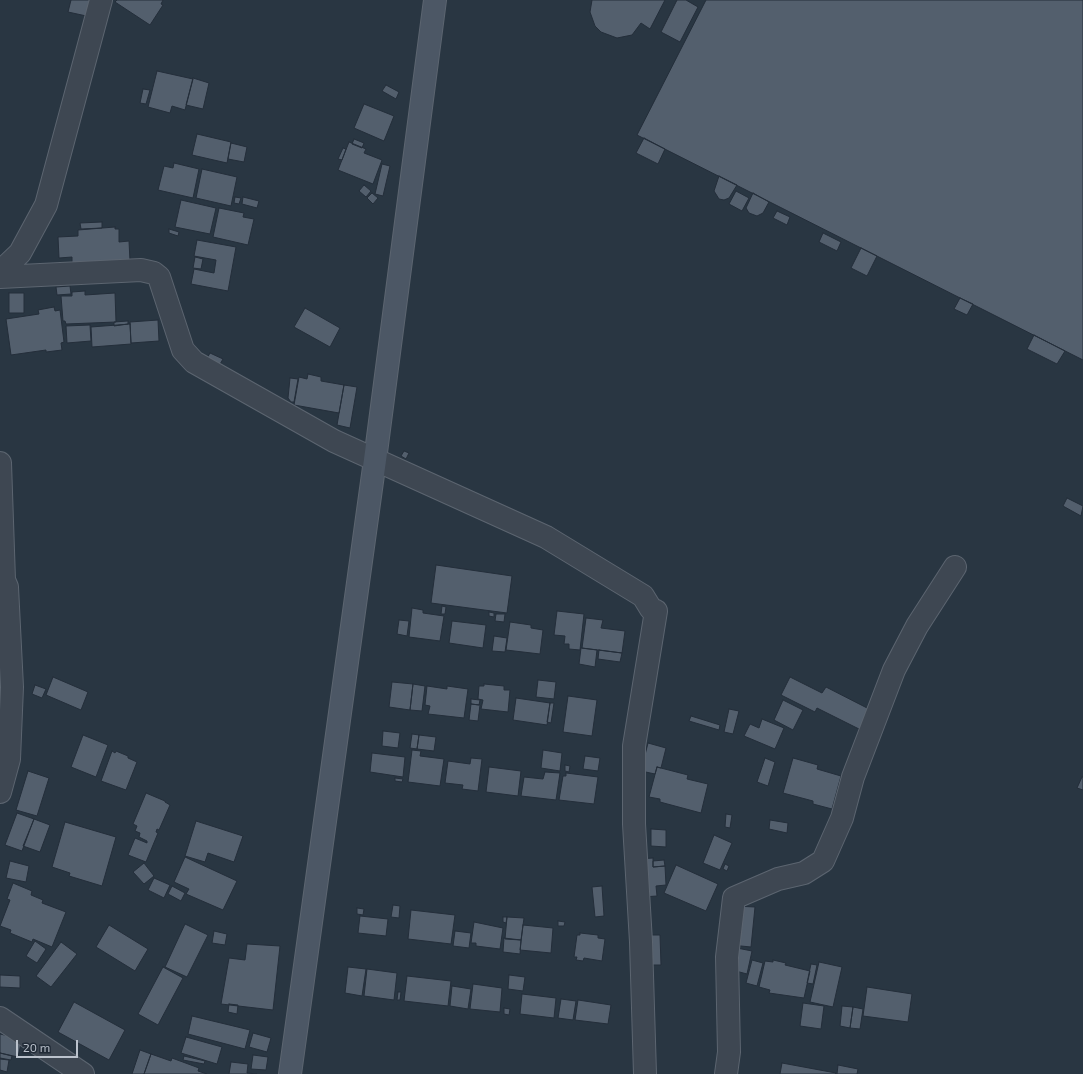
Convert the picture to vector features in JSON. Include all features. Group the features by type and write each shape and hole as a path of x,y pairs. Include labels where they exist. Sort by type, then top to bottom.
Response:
{"street":[{"path":"0,272 20,253 46,205 101,0"},
{"path":"290,1074 375,460 436,0"},
{"path":"0,278 141,270 154,273 158,277 183,350 194,362 334,441 546,537 642,596 651,608 656,611 634,746 634,824 641,942 645,1074"},
{"path":"0,463 4,580 7,586 12,687 9,759 0,792"},
{"path":"726,1074 729,1052 727,957 734,898 778,879 804,873 823,861 842,818 853,777 894,670 917,626 955,567"},
{"path":"0,1018 83,1074"}],"building":[{"path":"71,0 95,0 91,17 68,12"},
{"path":"117,0 163,0 161,4 163,5 150,25 115,2"},
{"path":"592,0 665,0 650,29 641,23 632,35 617,38 601,32 595,26 590,12"},
{"path":"677,0 686,0 698,7 680,42 661,32"},
{"path":"706,0 1083,0 1083,360 637,135"},
{"path":"157,71 193,79 185,110 172,106 170,113 148,107"},
{"path":"193,78 209,83 203,109 186,105"},
{"path":"386,85 399,92 396,99 382,91"},
{"path":"143,89 150,90 146,104 140,103"},
{"path":"364,104 394,116 384,141 354,128"},
{"path":"197,134 231,142 227,163 192,155"},
{"path":"644,138 665,149 658,164 636,153"},
{"path":"354,139 364,143 362,148 352,144"},
{"path":"349,142 366,149 364,153 382,160 373,184 338,170"},
{"path":"231,143 247,147 244,162 228,159"},
{"path":"343,148 346,149 342,160 338,159"},
{"path":"174,163 199,169 193,198 158,190 164,166 173,168"},
{"path":"382,164 390,166 383,196 375,194"},
{"path":"202,169 237,177 231,206 196,198"},
{"path":"719,176 737,185 729,198 724,200 719,199 714,191"},
{"path":"364,185 371,191 366,197 359,191"},
{"path":"736,191 749,198 742,211 729,204"},
{"path":"372,193 378,198 373,204 367,198"},
{"path":"753,193 769,202 763,213 757,216 749,213 746,208"},
{"path":"235,197 241,198 239,204 234,203"},
{"path":"243,197 259,201 257,208 242,204"},
{"path":"181,200 216,208 210,234 175,227"},
{"path":"219,208 244,213 243,217 254,219 248,245 213,237"},
{"path":"777,211 790,217 787,225 773,218"},
{"path":"102,222 102,228 81,229 80,223"},
{"path":"115,227 115,229 119,229 119,242 129,241 130,261 72,264 72,257 59,258 58,237 78,236 78,230"},
{"path":"169,229 179,232 178,236 169,233"},
{"path":"823,233 841,242 837,251 819,242"},
{"path":"197,240 236,247 228,291 191,284 194,269 214,273 216,260 194,256"},
{"path":"861,248 877,256 867,276 851,268"},
{"path":"195,257 203,259 201,269 193,268"},
{"path":"70,286 71,294 57,295 56,287"},
{"path":"85,291 85,295 115,293 116,322 66,324 65,321 63,321 61,296 72,296 72,292"},
{"path":"9,293 24,293 24,313 9,313"},
{"path":"960,298 973,304 967,315 954,309"},
{"path":"54,307 55,311 60,310 64,342 61,343 62,350 46,352 46,350 11,355 6,319 39,314 38,310"},
{"path":"305,308 340,328 330,347 294,327"},
{"path":"158,320 159,341 131,343 130,322"},
{"path":"128,321 128,324 114,326 114,322"},
{"path":"130,324 131,344 92,347 91,327"},
{"path":"90,325 91,341 67,343 66,326"},
{"path":"1034,335 1065,351 1057,364 1027,349"},
{"path":"210,353 223,359 219,366 206,360"},
{"path":"308,374 321,377 321,381 344,385 339,413 294,405 299,377 307,379"},
{"path":"290,378 298,379 294,402 291,402 288,398"},
{"path":"344,385 357,387 350,428 337,425"},
{"path":"404,451 409,453 406,459 401,456"},
{"path":"1067,498 1083,506 1081,516 1063,506"},
{"path":"436,565 512,576 507,613 431,603"},
{"path":"442,606 446,607 445,614 441,614"},
{"path":"412,608 423,610 423,613 444,616 440,641 409,637"},
{"path":"557,611 584,614 580,650 569,649 569,644 564,644 565,636 554,635"},
{"path":"489,612 494,613 494,617 489,616"},
{"path":"496,614 505,614 504,622 495,621"},
{"path":"586,618 603,620 601,628 625,631 622,653 582,648"},
{"path":"399,620 409,621 407,636 397,634"},
{"path":"452,621 486,625 483,648 449,643"},
{"path":"510,622 531,625 531,628 543,630 540,654 506,650"},
{"path":"494,636 507,638 505,652 492,651"},
{"path":"581,648 597,650 595,667 579,664"},
{"path":"599,650 622,653 620,662 598,659"},
{"path":"53,677 88,692 81,710 46,695"},
{"path":"790,677 822,693 826,687 871,710 861,730 817,708 815,712 781,695"},
{"path":"538,680 556,682 554,699 536,697"},
{"path":"392,682 413,684 410,710 389,707"},
{"path":"413,684 425,686 422,711 410,710"},
{"path":"484,684 504,686 504,690 510,690 508,712 481,709 483,700 478,699 479,686 484,686"},
{"path":"35,685 46,689 42,698 32,694"},
{"path":"427,686 447,689 447,686 468,689 464,718 428,714 430,706 425,705"},
{"path":"568,696 597,700 592,736 563,732"},
{"path":"516,698 550,703 547,725 513,720"},
{"path":"471,699 480,700 479,705 471,704"},
{"path":"783,700 803,710 793,730 774,720"},
{"path":"550,703 554,703 551,723 547,722"},
{"path":"471,704 480,705 478,721 469,720"},
{"path":"729,709 739,711 733,734 724,732"},
{"path":"691,716 720,725 719,730 689,721"},
{"path":"762,719 784,728 775,749 744,736 750,724 759,728"},
{"path":"383,731 400,733 398,748 382,746"},
{"path":"412,734 419,735 417,749 410,748"},
{"path":"83,735 108,745 96,777 71,767"},
{"path":"419,735 436,737 434,751 417,749"},
{"path":"648,743 666,748 661,768 657,767 655,774 641,771"},
{"path":"412,750 421,751 420,756 444,759 440,786 408,782"},
{"path":"543,750 562,753 560,771 541,768"},
{"path":"112,751 128,756 128,758 137,762 126,790 101,781"},
{"path":"372,753 405,757 403,777 370,772"},
{"path":"585,756 600,758 598,771 583,769"},
{"path":"471,758 482,759 478,791 462,789 463,785 445,783 448,761 470,764"},
{"path":"765,758 775,762 768,786 757,782"},
{"path":"793,758 818,765 817,769 841,776 832,809 813,804 813,801 783,793"},
{"path":"565,765 570,766 569,772 565,771"},
{"path":"489,767 521,771 518,796 486,792"},
{"path":"657,767 688,775 687,779 708,784 701,813 660,802 660,799 649,797"},
{"path":"28,771 49,778 37,816 16,810"},
{"path":"545,772 560,773 556,800 521,796 524,777 543,779"},
{"path":"566,773 598,777 594,804 559,800 563,776 566,776"},
{"path":"1083,777 1083,790 1077,788"},
{"path":"395,778 403,779 402,782 395,781"},
{"path":"146,793 165,801 170,805 159,830 157,829 156,832 158,833 146,862 128,855 135,838 147,843 147,841 139,837 140,833 135,831 137,826 133,824"},
{"path":"17,813 34,819 22,851 5,845"},
{"path":"726,814 732,815 730,828 725,827"},
{"path":"34,819 50,825 40,852 23,846"},
{"path":"770,820 788,823 787,833 769,829"},
{"path":"196,821 243,836 234,862 208,853 205,862 185,856"},
{"path":"65,822 116,837 102,886 69,876 70,873 52,867"},
{"path":"651,829 666,830 666,847 651,846"},
{"path":"714,835 732,843 720,870 703,863"},
{"path":"185,857 237,881 223,910 186,894 189,889 174,882"},
{"path":"653,858 653,867 665,866 666,885 656,886 657,896 642,897 639,859"},
{"path":"664,860 665,866 653,867 653,861"},
{"path":"10,861 29,866 26,882 6,878"},
{"path":"144,863 154,876 144,884 133,872"},
{"path":"725,864 729,866 727,871 723,869"},
{"path":"676,865 718,884 706,911 664,893"},
{"path":"154,878 170,885 164,898 148,890"},
{"path":"13,883 32,891 31,895 43,900 42,903 66,912 52,947 33,939 32,942 10,933 11,930 0,926 10,900 7,899"},
{"path":"172,886 185,893 181,901 168,894"},
{"path":"602,886 604,916 595,917 592,887"},
{"path":"393,905 400,906 399,918 391,917"},
{"path":"735,906 755,907 751,947 731,945"},
{"path":"357,908 364,909 363,915 357,914"},
{"path":"411,910 455,915 451,944 408,939"},
{"path":"360,916 388,919 386,936 358,933"},
{"path":"503,917 507,917 506,923 503,922"},
{"path":"507,917 524,918 521,940 505,939"},
{"path":"558,921 565,922 564,926 558,926"},
{"path":"474,922 503,928 500,949 476,946 476,943 471,943"},
{"path":"185,924 208,935 187,977 165,967"},
{"path":"109,925 148,949 135,971 96,947"},
{"path":"523,925 553,928 551,953 520,950"},
{"path":"214,931 227,934 225,945 212,943"},
{"path":"455,931 471,933 469,948 453,946"},
{"path":"580,933 598,935 598,938 605,939 602,961 584,958 583,961 576,960 577,957 574,957 577,935 580,935"},
{"path":"649,935 660,935 661,965 650,965"},
{"path":"504,938 521,940 520,954 503,952"},
{"path":"35,941 46,949 37,963 26,956"},
{"path":"61,942 77,954 51,987 36,976"},
{"path":"247,944 280,946 273,1010 221,1004 229,958 245,960"},
{"path":"737,948 752,951 747,974 732,970"},
{"path":"752,960 763,963 757,986 746,983"},
{"path":"773,960 786,963 785,965 810,971 804,998 769,993 770,990 759,987 765,961 773,962"},
{"path":"819,962 842,967 833,1007 810,1002"},
{"path":"811,964 817,965 813,984 807,983"},
{"path":"163,967 183,978 158,1025 138,1014"},
{"path":"348,967 366,969 362,996 345,993"},
{"path":"367,969 397,973 394,1000 364,996"},
{"path":"0,975 20,976 20,988 0,987"},
{"path":"509,975 525,977 523,991 508,989"},
{"path":"407,976 451,981 448,1006 404,1001"},
{"path":"473,984 502,988 500,1012 470,1009"},
{"path":"452,986 471,989 468,1009 450,1006"},
{"path":"867,987 912,994 908,1022 863,1016"},
{"path":"398,992 401,992 400,1000 397,1000"},
{"path":"522,994 556,998 554,1018 520,1014"},
{"path":"561,999 576,1001 573,1020 558,1018"},
{"path":"578,1000 611,1005 608,1024 575,1020"},
{"path":"74,1002 125,1030 109,1060 58,1032"},
{"path":"803,1003 824,1006 821,1029 800,1026"},
{"path":"229,1004 238,1005 237,1014 228,1012"},
{"path":"842,1006 853,1007 850,1028 840,1026"},
{"path":"853,1007 863,1009 860,1029 850,1028"},
{"path":"504,1008 510,1009 509,1015 504,1014"},
{"path":"192,1016 250,1030 245,1049 188,1034"},
{"path":"253,1033 271,1038 267,1052 249,1047"},
{"path":"0,1034 22,1039 18,1057 0,1053"},
{"path":"186,1037 222,1047 217,1064 181,1053"},
{"path":"140,1050 151,1054 144,1074 132,1074"},
{"path":"0,1053 12,1056 11,1060 0,1058"},
{"path":"151,1054 171,1061 172,1058 199,1068 198,1071 207,1074 144,1074"},
{"path":"253,1055 268,1057 266,1070 251,1069"},
{"path":"184,1056 205,1061 204,1064 183,1060"},
{"path":"0,1059 9,1060 7,1072 0,1070"},
{"path":"231,1062 248,1064 247,1073 257,1074 229,1074"},
{"path":"782,1063 836,1073 780,1074"},
{"path":"838,1065 858,1069 857,1074 837,1074"}]}
